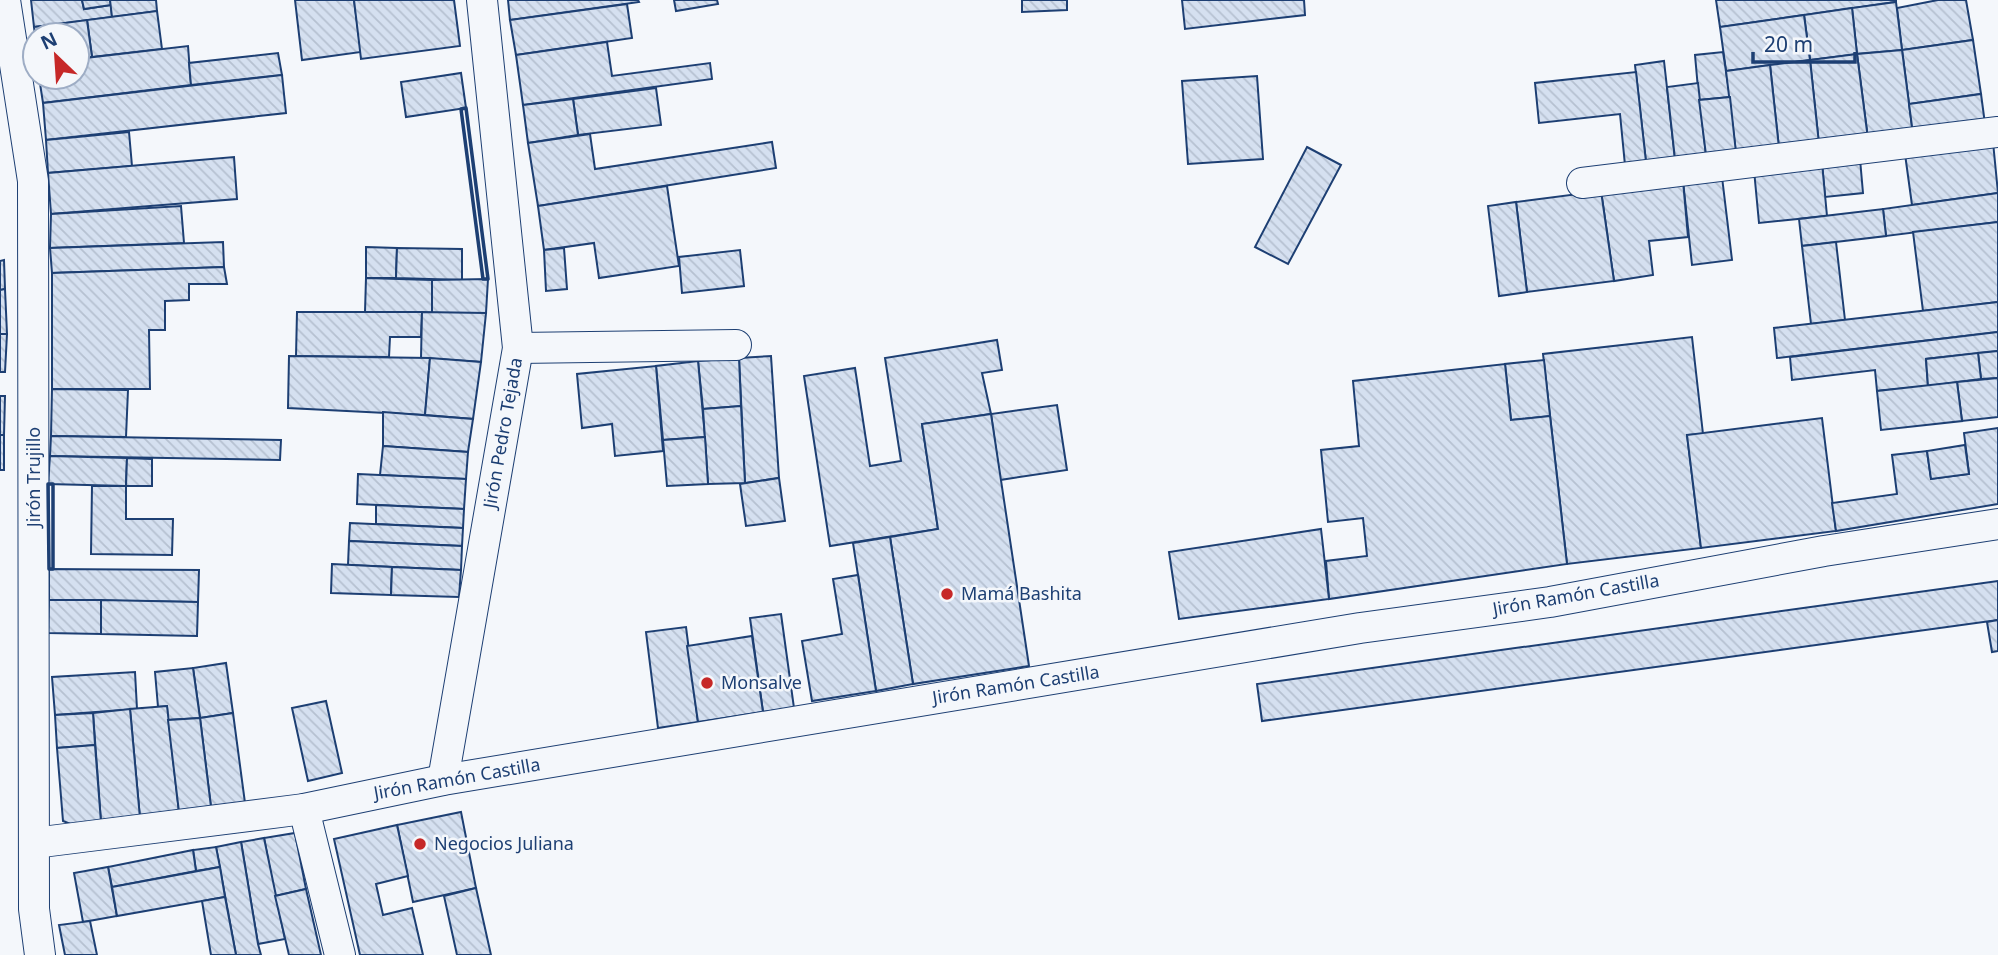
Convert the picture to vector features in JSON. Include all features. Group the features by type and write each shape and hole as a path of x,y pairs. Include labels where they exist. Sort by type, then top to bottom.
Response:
{"street":[{"name":"Jirón Trujillo","path":"5,0 33,181 34,909 40,955"},
{"name":"Jirón Pedro Tejada","path":"443,780 518,348 482,0"},
{"path":"1582,183 1998,132"},
{"path":"518,348 736,345"},
{"name":"Jirón Ramón Castilla","path":"34,843 304,809 443,780 1360,628 1550,602 1824,551 1998,524"},
{"path":"304,809 340,955"}],"building":[{"path":"31,0 82,0 84,9 111,5 112,17 81,21 33,21"},
{"path":"82,0 110,0 111,5 84,9"},
{"path":"110,0 156,0 157,11 112,17"},
{"path":"295,0 354,0 361,52 302,60"},
{"path":"354,0 454,0 460,46 361,59"},
{"path":"508,0 638,0 639,2 510,20"},
{"path":"674,0 717,0 718,4 676,11"},
{"path":"1022,0 1067,0 1067,10 1022,12"},
{"path":"1182,0 1304,0 1305,15 1185,29"},
{"path":"1716,0 1896,0 1896,2 1720,27"},
{"path":"1938,0 1966,0 1973,40 1902,50 1897,8"},
{"path":"1896,2 1902,50 1857,54 1852,8"},
{"path":"627,4 632,38 516,55 510,20"},
{"path":"1852,8 1857,54 1810,60 1804,15"},
{"path":"157,11 162,49 92,57 91,21 87,20"},
{"path":"1804,15 1810,60 1726,71 1720,27"},
{"path":"1973,40 1981,94 1909,104 1902,50"},
{"path":"607,42 612,76 710,63 712,79 523,105 516,55"},
{"path":"188,46 191,85 43,103 41,91 91,91 91,57"},
{"path":"1902,50 1913,134 1868,139 1857,54"},
{"path":"1723,52 1730,97 1699,100 1695,55"},
{"path":"278,53 282,75 191,85 189,63"},
{"path":"1857,54 1868,139 1819,144 1810,60"},
{"path":"1810,60 1819,144 1779,148 1770,65"},
{"path":"1664,61 1675,159 1646,162 1635,65"},
{"path":"1770,65 1779,148 1736,153 1726,71"},
{"path":"1636,72 1646,162 1625,165 1620,114 1539,123 1535,83"},
{"path":"461,73 466,108 406,117 401,82"},
{"path":"282,75 286,113 46,140 43,103"},
{"path":"1257,76 1263,159 1188,164 1182,81"},
{"path":"1698,83 1706,155 1675,159 1667,87"},
{"path":"656,88 661,125 578,135 573,99"},
{"path":"1981,94 1985,124 1913,134 1909,104"},
{"path":"1730,97 1736,153 1706,155 1699,100"},
{"path":"573,99 578,135 528,143 523,105"},
{"path":"129,132 132,166 48,173 46,140"},
{"path":"590,134 595,169 772,142 776,168 538,206 528,143"},
{"path":"1993,142 1998,193 1912,205 1905,154"},
{"path":"1307,147 1341,165 1288,264 1255,247"},
{"path":"234,157 237,199 51,214 48,173"},
{"path":"1860,159 1863,193 1825,197 1822,163"},
{"path":"1822,163 1827,216 1759,223 1754,170"},
{"path":"1722,177 1732,260 1692,265 1683,181"},
{"path":"1683,181 1688,237 1649,241 1653,275 1614,281 1601,191"},
{"path":"667,186 679,266 599,278 594,243 544,250 538,206"},
{"path":"1601,191 1614,281 1527,292 1516,202"},
{"path":"1998,193 1998,222 1886,236 1883,209"},
{"path":"1516,202 1527,292 1499,296 1488,206"},
{"path":"181,206 184,243 50,248 51,214"},
{"path":"1883,209 1886,236 1802,246 1799,219"},
{"path":"1998,222 1998,302 1923,311 1913,232"},
{"path":"223,242 224,267 52,273 50,248"},
{"path":"1836,242 1845,320 1811,324 1802,246"},
{"path":"366,247 397,248 396,278 366,278"},
{"path":"397,248 462,249 462,280 396,278"},
{"path":"564,248 567,289 546,291 544,250"},
{"path":"740,250 744,286 682,293 679,257"},
{"path":"4,260 5,289 0,290 0,261"},
{"path":"224,267 227,284 189,284 189,300 165,301 165,330 149,330 150,389 52,389 52,273"},
{"path":"366,278 432,280 432,313 365,312"},
{"path":"488,279 486,313 432,313 432,280"},
{"path":"5,289 7,334 0,334 0,290"},
{"path":"1998,302 1998,332 1777,358 1774,328"},
{"path":"297,312 422,312 421,337 390,337 389,357 296,356"},
{"path":"422,312 486,313 481,362 421,358"},
{"path":"1998,332 1998,351 1926,359 1928,386 1877,391 1875,370 1792,380 1790,357"},
{"path":"0,334 7,334 5,372 0,372"},
{"path":"1692,337 1703,434 1687,435 1701,548 1567,564 1543,354"},
{"path":"997,340 1002,370 982,373 991,414 922,424 938,529 830,546 804,376 855,368 870,466 901,461 885,358"},
{"path":"1998,351 1998,378 1981,379 1978,353"},
{"path":"1978,353 1981,379 1928,386 1926,359"},
{"path":"289,356 430,358 425,415 288,408"},
{"path":"771,356 779,478 745,483 739,358"},
{"path":"430,358 481,362 473,419 425,415"},
{"path":"739,358 741,406 703,409 698,361"},
{"path":"1544,360 1550,416 1511,420 1505,364"},
{"path":"698,361 705,437 663,440 656,366"},
{"path":"1505,364 1511,420 1550,416 1567,564 1329,599 1326,561 1367,556 1363,518 1328,522 1321,450 1359,446 1353,381"},
{"path":"656,366 663,451 615,456 612,424 582,428 577,374"},
{"path":"1998,378 1998,417 1962,421 1957,382"},
{"path":"1957,382 1962,421 1881,430 1877,391"},
{"path":"52,389 128,390 126,437 51,436"},
{"path":"0,396 5,396 4,435 0,435"},
{"path":"1057,405 1067,470 1000,480 991,414"},
{"path":"741,406 745,483 708,484 703,409"},
{"path":"383,412 473,419 468,452 383,446"},
{"path":"991,414 1029,666 913,684 890,537 938,529 922,424"},
{"path":"1822,418 1836,531 1701,548 1687,435"},
{"path":"1998,428 1998,504 1836,531 1832,503 1897,494 1892,455 1927,451 1931,479 1969,474 1964,433"},
{"path":"0,435 4,435 4,470 0,470"},
{"path":"51,436 281,440 280,460 50,456"},
{"path":"705,437 708,484 667,486 663,440"},
{"path":"1965,445 1969,474 1931,479 1927,451"},
{"path":"383,446 468,452 466,479 380,475"},
{"path":"50,456 127,458 126,486 48,484"},
{"path":"127,458 152,459 152,486 126,486"},
{"path":"358,474 466,479 464,509 357,504"},
{"path":"779,478 785,521 746,526 740,484"},
{"path":"92,486 126,486 126,519 173,519 172,555 91,554"},
{"path":"376,505 464,509 463,528 376,524"},
{"path":"350,523 463,528 462,546 349,541"},
{"path":"1321,529 1329,599 1179,619 1169,552"},
{"path":"890,537 913,684 876,691 853,543"},
{"path":"349,541 462,546 461,570 348,565"},
{"path":"332,564 392,567 391,595 331,593"},
{"path":"392,567 461,570 459,597 391,595"},
{"path":"49,569 199,570 198,602 49,600"},
{"path":"858,575 876,691 812,701 802,641 842,634 833,579"},
{"path":"1998,581 1998,620 1262,721 1257,684"},
{"path":"49,600 101,600 101,634 48,633"},
{"path":"101,600 198,602 197,636 101,634"},
{"path":"781,614 794,708 763,712 750,618"},
{"path":"1998,620 1998,651 1992,652 1987,622"},
{"path":"686,627 698,722 658,728 646,632"},
{"path":"752,636 763,712 698,722 687,646"},
{"path":"226,663 233,713 200,718 193,668"},
{"path":"193,668 200,718 168,720 167,706 158,707 155,672"},
{"path":"135,672 137,709 55,715 52,677"},
{"path":"326,701 342,773 308,781 292,708"},
{"path":"167,706 179,812 140,818 130,709"},
{"path":"130,709 140,818 101,822 93,713"},
{"path":"93,713 95,745 57,748 55,715"},
{"path":"233,713 245,803 211,807 200,718"},
{"path":"200,718 211,807 179,812 168,720"},
{"path":"95,745 101,822 73,825 63,821 57,748"},
{"path":"461,812 476,888 413,902 397,825"},
{"path":"397,825 408,876 376,884 383,915 412,908 423,955 360,955 334,839"},
{"path":"295,833 306,889 275,896 264,838"},
{"path":"264,838 285,939 258,944 241,842"},
{"path":"241,842 261,955 236,955 216,847"},
{"path":"216,847 220,867 196,871 193,850"},
{"path":"193,850 196,871 112,887 108,867"},
{"path":"108,867 117,916 83,922 74,873"},
{"path":"220,867 225,897 117,916 112,887"},
{"path":"476,888 491,955 457,955 444,896"},
{"path":"306,889 321,955 289,955 275,896"},
{"path":"225,897 236,955 211,955 202,901"},
{"path":"90,921 97,955 65,955 59,925"}],"wall":[{"path":"466,108 488,279 483,279 461,109 466,108"},
{"path":"48,484 53,484 53,569 49,569 48,484"}],"place":[{"name":"Mamá Bashita","path":"947,594"},
{"name":"Monsalve","path":"707,683"},
{"name":"Negocios Juliana","path":"420,844"}]}
